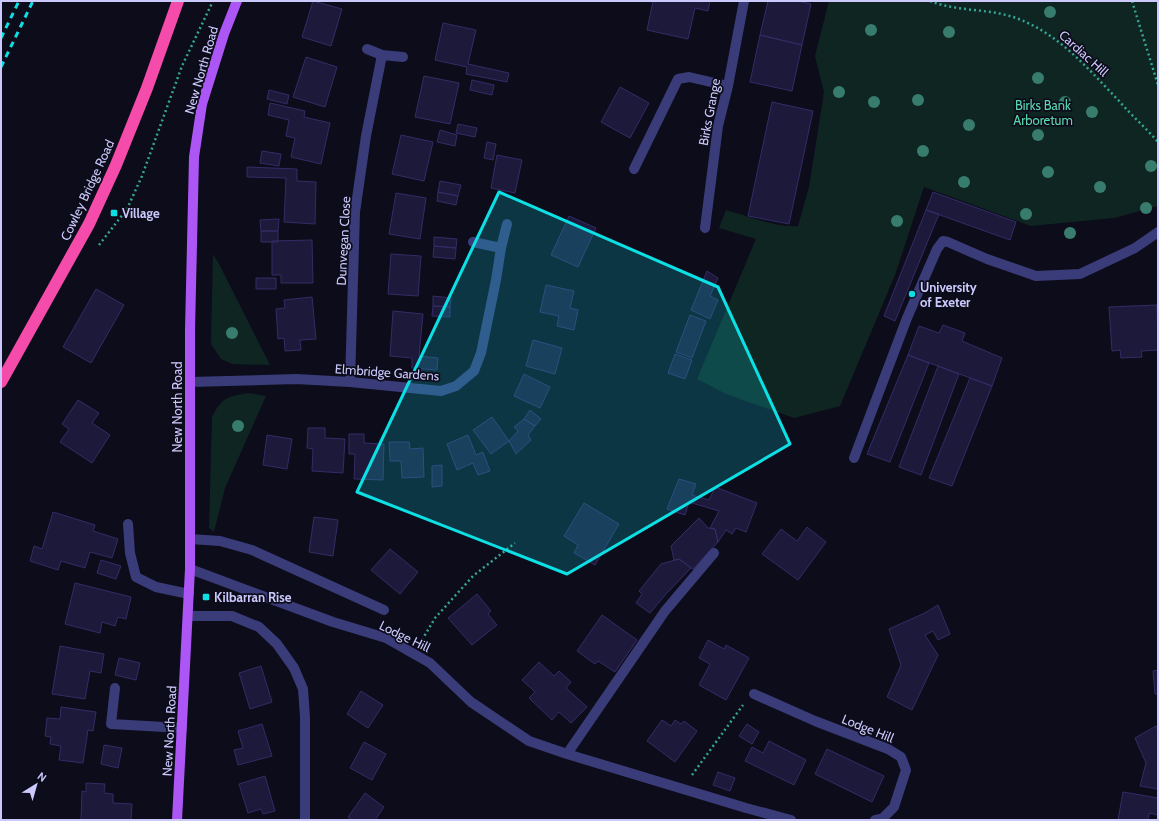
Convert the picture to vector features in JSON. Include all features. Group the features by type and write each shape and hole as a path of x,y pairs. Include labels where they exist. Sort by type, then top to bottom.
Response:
{"highway":[{"name":"Cowley Bridge Road","path":"1,382 89,224 110,178 147,88 178,1"}],"main road":[{"name":"New North Road","path":"177,820 190,569 190,330 193,179 197,132 202,104 224,34 237,1"}],"street":[{"name":"Birks Grange","path":"705,228 718,126 728,86 744,1"},
{"path":"367,49 382,55 403,57"},
{"name":"Dunvegan Close","path":"350,382 355,212 366,136 382,55"},
{"path":"634,169 678,79 689,77 728,86"},
{"name":"Elmbridge Gardens","path":"190,382 296,379 350,382 441,391 456,386 474,371 481,353 507,224"},
{"path":"854,458 907,318 937,249 943,241 1014,270 1036,276 1043,276 1080,274 1135,248 1158,232"},
{"path":"473,242 501,248"},
{"path":"128,524 130,553 136,577 156,587 189,594"},
{"path":"190,539 220,541 252,550 384,610"},
{"path":"567,754 664,611 714,553"},
{"name":"Lodge Hill","path":"190,569 333,622 386,638 430,663 471,702 529,741 682,789 791,820"},
{"path":"188,616 232,616 259,627 277,644 294,668 302,689 305,717 305,820"},
{"path":"115,688 111,724 182,728"},
{"name":"Lodge Hill","path":"754,694 815,721 888,749 901,757 906,770 894,807 883,818 875,820"}],"path":[{"path":"96,250 128,209 142,176 182,66 213,1"},
{"name":"Cardiac Hill","path":"930,1 944,6 995,12 1017,19 1058,41 1098,78 1158,142"},
{"path":"1132,1 1158,85"},
{"path":"414,654 436,618 472,576 515,543"},
{"path":"682,789 740,708 754,694"}],"highlighted area":[{"path":"499,192 718,287 790,444 567,574 357,492"}],"green space":[{"name":"Birks Bank Arboretum","path":"829,1 1158,1 1158,206 1114,218 1031,226 924,187 895,275 840,406 794,418 726,394 697,379 756,239 719,228 726,210 771,223 798,226 809,187 824,92 815,56"},
{"path":"213,254 270,365 232,364 221,359 211,344"},
{"path":"248,393 266,396 225,488 214,532 209,528 212,417 219,405 226,399"}],"building":[{"path":"313,1 342,9 331,46 302,37"},
{"path":"653,1 710,1 708,11 695,8 688,39 647,30"},
{"path":"768,1 798,1 811,4 802,45 760,35"},
{"path":"443,23 476,30 468,64 509,73 507,82 466,74 467,67 435,60"},
{"path":"760,35 802,45 792,91 750,82"},
{"path":"306,57 337,67 325,107 293,97"},
{"path":"424,76 459,83 450,124 415,117"},
{"path":"472,80 494,85 492,95 470,90"},
{"path":"620,87 649,103 630,138 601,122"},
{"path":"269,90 289,95 287,104 267,99"},
{"path":"772,102 813,111 789,224 748,216"},
{"path":"270,103 305,111 304,117 330,123 321,164 291,157 295,138 286,136 289,120 268,115"},
{"path":"458,124 477,128 475,137 456,133"},
{"path":"440,130 457,135 455,146 437,142"},
{"path":"401,135 433,142 424,181 392,174"},
{"path":"487,142 496,144 493,160 484,158"},
{"path":"262,151 281,154 279,166 260,163"},
{"path":"497,155 522,160 515,193 491,188"},
{"path":"247,167 297,169 297,181 316,182 315,224 284,222 286,178 247,177"},
{"path":"440,181 461,185 458,196 438,192"},
{"path":"438,192 458,196 456,205 437,201"},
{"path":"933,192 1016,222 1010,240 926,210"},
{"path":"396,193 426,198 420,239 389,234"},
{"path":"926,210 939,214 895,321 884,316"},
{"path":"569,216 596,228 578,267 551,255"},
{"path":"279,219 278,231 261,231 260,220"},
{"path":"261,231 278,231 278,242 261,242"},
{"path":"434,237 457,239 456,248 434,246"},
{"path":"312,240 313,283 281,283 281,275 272,275 272,241"},
{"path":"434,246 456,248 455,259 433,257"},
{"path":"391,254 421,256 418,296 388,294"},
{"path":"707,271 718,278 710,296 718,300 710,319 691,310"},
{"path":"256,278 276,278 276,289 256,289"},
{"path":"546,285 574,291 570,308 578,310 574,330 557,326 559,316 540,312"},
{"path":"96,289 124,305 91,363 63,347"},
{"path":"433,296 451,298 450,307 433,306"},
{"path":"312,297 316,339 300,340 301,350 285,351 284,338 278,339 276,309 285,308 284,300"},
{"path":"1157,305 1158,350 1141,351 1142,357 1121,358 1120,350 1112,351 1109,307"},
{"path":"433,306 450,307 450,317 432,316"},
{"path":"393,311 423,314 419,356 438,358 437,370 412,368 412,358 390,356"},
{"path":"690,315 706,321 692,358 676,352"},
{"path":"943,325 965,333 962,341 1002,358 992,386 908,355 919,326 939,333"},
{"path":"533,340 562,348 555,374 526,366"},
{"path":"675,354 692,360 685,379 668,373"},
{"path":"908,355 929,363 890,462 867,454"},
{"path":"938,366 959,374 921,475 899,467"},
{"path":"524,374 550,387 540,408 514,396"},
{"path":"970,378 992,386 952,486 929,478"},
{"path":"78,400 99,413 92,423 110,435 92,463 60,442 69,429 62,424"},
{"path":"530,410 541,419 535,426 524,419"},
{"path":"492,417 509,441 491,454 473,430"},
{"path":"524,419 535,426 528,435 531,440 516,454 509,441 518,431 514,427"},
{"path":"308,428 325,428 325,438 345,439 343,473 312,471 313,449 307,448"},
{"path":"349,434 364,434 364,443 384,444 383,480 354,479 355,454 349,454"},
{"path":"267,435 292,439 287,469 263,465"},
{"path":"468,435 476,455 483,452 490,471 478,475 473,463 457,470 447,444"},
{"path":"389,442 409,442 410,449 423,448 424,477 402,478 401,461 390,461"},
{"path":"442,465 442,486 432,487 432,466"},
{"path":"679,479 696,484 692,495 709,500 715,487 757,503 746,532 736,528 732,534 726,530 718,542 715,529 710,528 719,511 689,502 685,515 667,509"},
{"path":"584,503 619,524 595,565 574,553 578,545 564,536"},
{"path":"53,512 95,525 93,531 118,539 112,558 90,552 85,568 61,561 58,570 30,561 34,546 42,549"},
{"path":"314,517 338,520 333,556 309,552"},
{"path":"699,518 708,528 715,529 718,542 693,569 679,559 674,560 671,546"},
{"path":"807,527 826,542 798,580 762,554 781,529 797,541"},
{"path":"390,549 418,572 400,594 371,570"},
{"path":"679,559 691,568 650,613 636,603 642,594 639,591 661,564"},
{"path":"101,560 121,566 116,579 97,573"},
{"path":"75,583 131,597 126,619 118,617 115,626 102,622 100,633 65,624"},
{"path":"477,594 491,611 488,614 497,625 472,645 448,618"},
{"path":"938,605 950,634 938,640 933,631 925,635 938,655 912,710 887,697 901,665 889,629 925,613"},
{"path":"602,615 637,640 615,672 598,661 595,664 577,651"},
{"path":"708,640 724,649 726,645 749,658 726,700 699,685 710,664 699,658"},
{"path":"60,646 104,654 101,673 90,671 85,699 52,694"},
{"path":"119,658 140,663 136,680 115,675"},
{"path":"539,662 554,676 559,671 571,682 566,688 587,707 571,723 559,712 552,720 529,698 535,692 522,680"},
{"path":"261,666 272,702 250,709 239,673"},
{"path":"1158,670 1158,694 1155,694 1153,671"},
{"path":"361,691 383,705 368,728 347,714"},
{"path":"61,707 96,712 93,731 88,730 83,763 59,760 61,746 50,744 51,737 45,736 47,718 60,719"},
{"path":"662,720 671,726 675,720 681,724 684,721 697,731 675,762 647,741"},
{"path":"262,724 272,756 238,765 234,750 243,748 238,731"},
{"path":"747,724 759,732 752,744 739,736"},
{"path":"1156,726 1158,731 1158,789 1140,786 1146,763 1135,738"},
{"path":"769,741 806,760 794,785 745,761 752,747 763,753"},
{"path":"364,742 386,754 372,780 350,768"},
{"path":"104,745 122,748 118,768 101,764"},
{"path":"827,749 884,776 872,802 815,774"},
{"path":"718,772 735,778 730,791 713,785"},
{"path":"265,776 275,811 263,814 261,809 248,813 239,784"},
{"path":"86,783 105,784 104,793 113,794 113,803 132,804 131,820 81,820 82,791 86,792"},
{"path":"1123,792 1158,798 1158,815 1149,813 1148,820 1118,820"},
{"path":"365,793 384,807 375,820 352,820 348,817"}],"railway":[{"path":"1,38 19,1"},
{"path":"1,67 33,1"}],"place":[{"name":"Village","path":"114,213"},
{"name":"University of Exeter","path":"912,294"},
{"name":"Kilbarran Rise","path":"206,597"}]}
